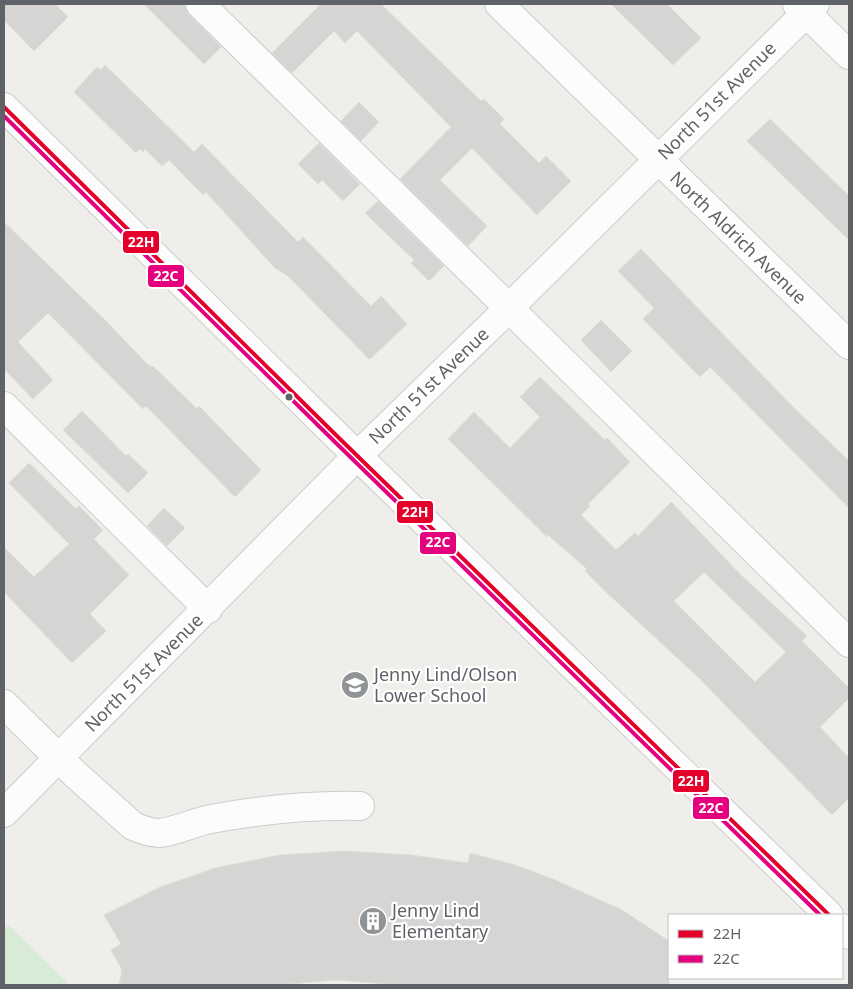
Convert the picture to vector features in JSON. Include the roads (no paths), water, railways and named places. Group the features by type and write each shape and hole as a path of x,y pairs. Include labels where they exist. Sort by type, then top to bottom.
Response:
{"street":[{"path":"200,4 849,643"},
{"name":"North Aldrich Avenue","path":"499,4 849,346"},
{"path":"806,7 849,55"},
{"name":"North 51st Avenue","path":"4,813 357,456 658,160 806,7"},
{"path":"4,107 357,456 828,914"},
{"path":"4,406 208,608"},
{"path":"4,704 58,758 133,826 158,833 209,820 250,813 295,808 360,806"}],"place":[{"name":"Jenny Lind/Olson Lower School","path":"355,685"},
{"name":"Jenny Lind Elementary","path":"373,921"}]}
